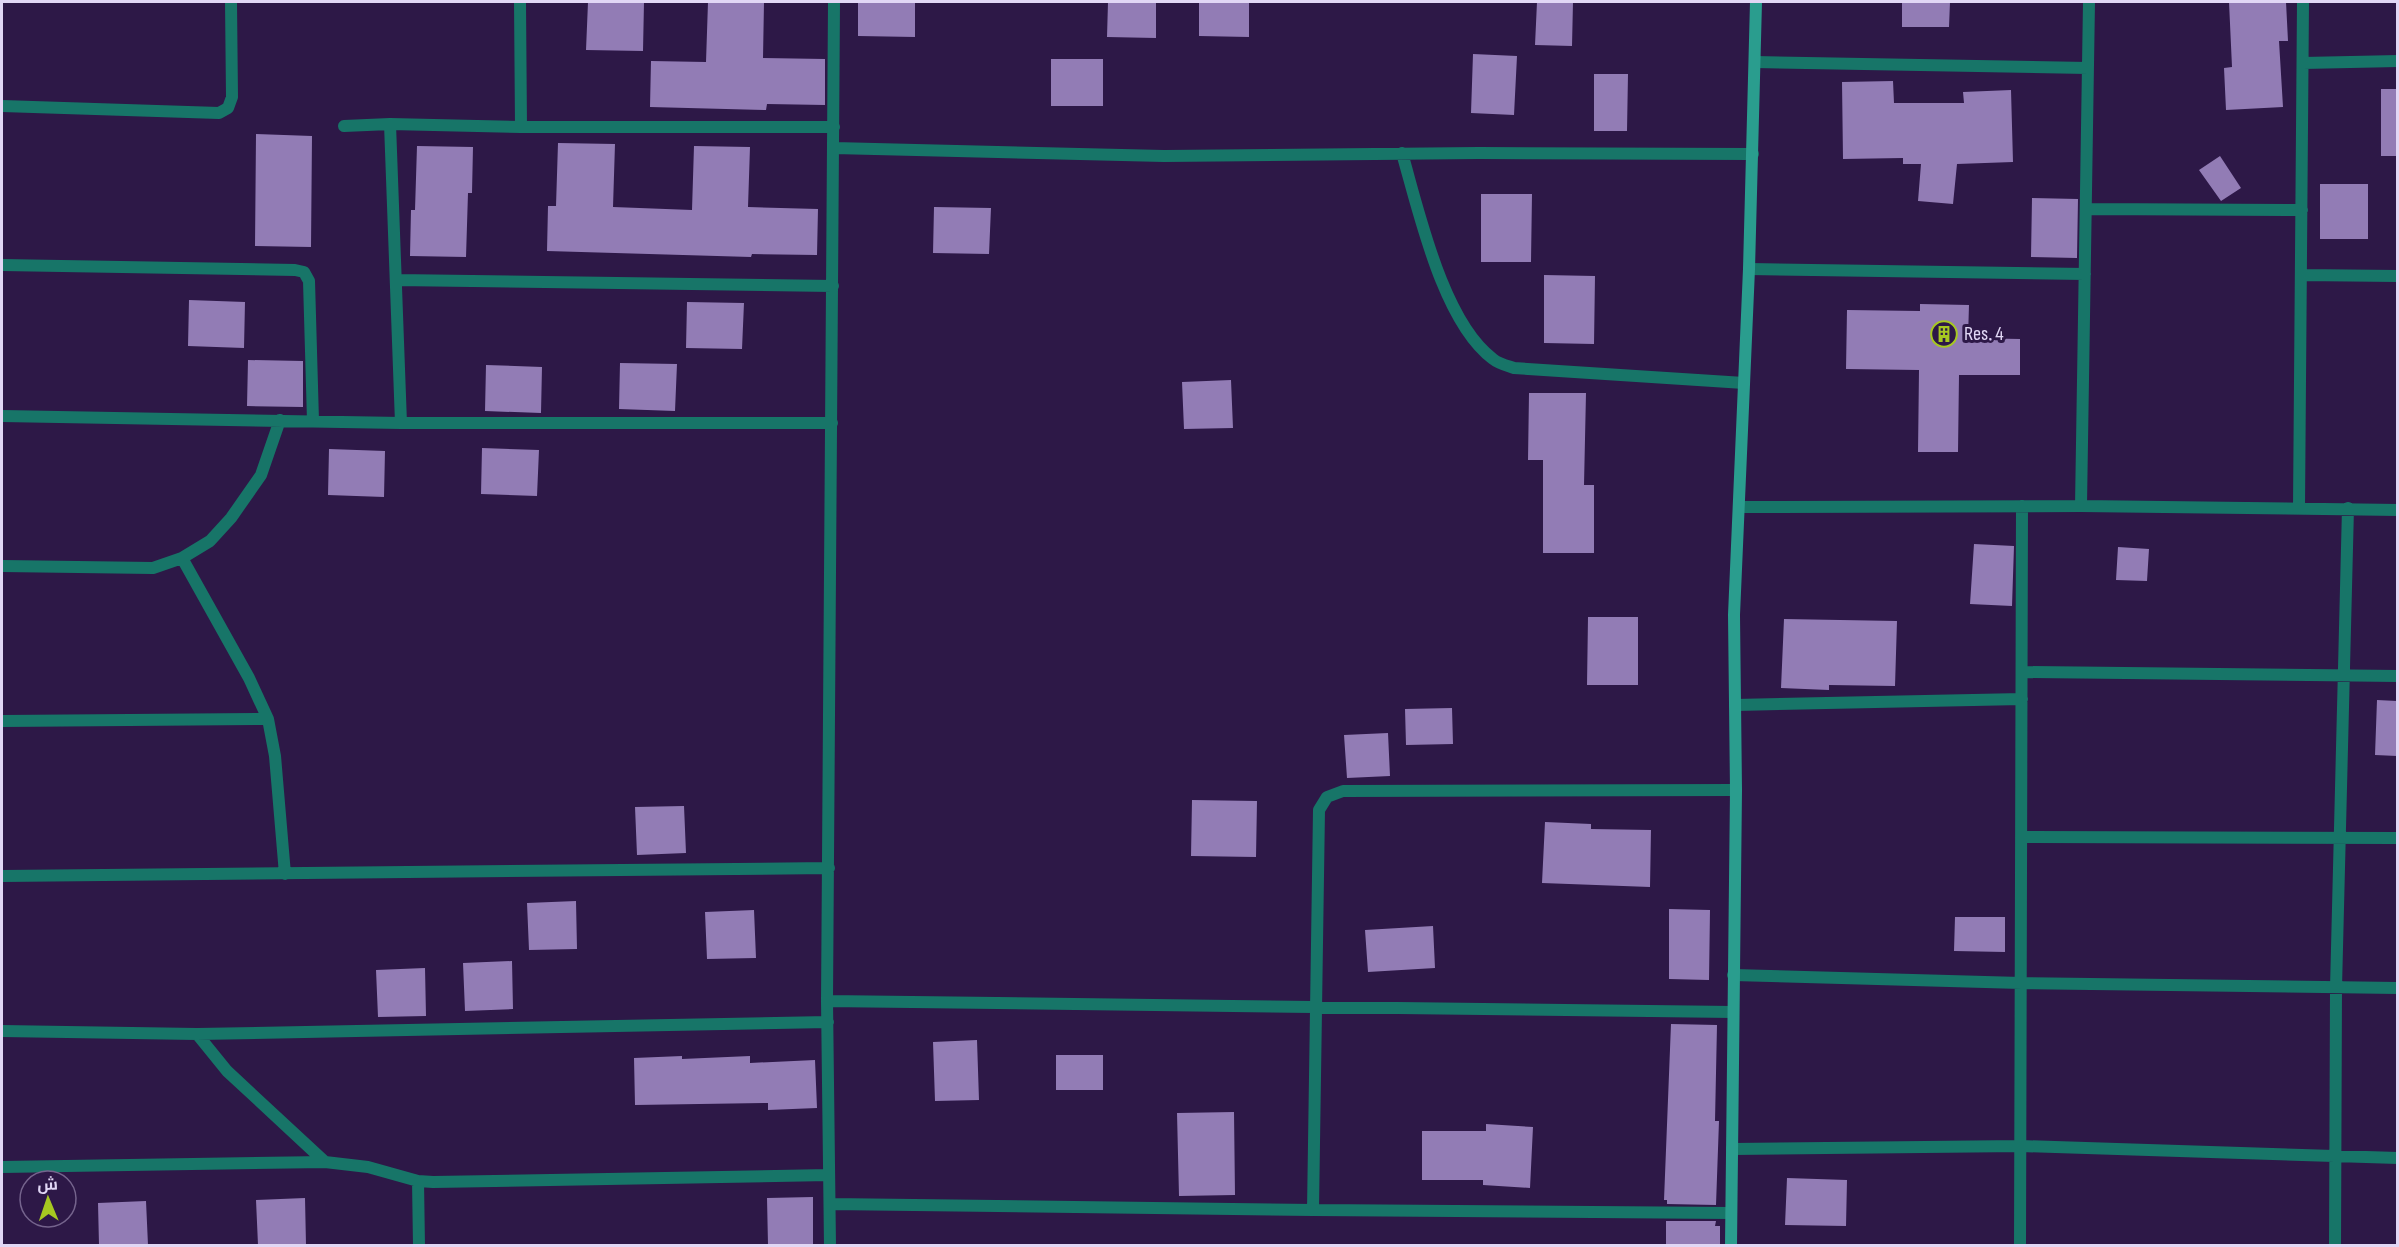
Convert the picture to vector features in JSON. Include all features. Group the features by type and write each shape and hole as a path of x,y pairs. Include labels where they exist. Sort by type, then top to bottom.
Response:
{"main road":[{"path":"1731,1245 1736,790 1734,615 1749,269 1756,2"}],"street":[{"path":"2,106 219,113 228,108 232,97 231,2"},
{"path":"520,2 521,127"},
{"path":"830,1245 827,1001 830,868 834,2"},
{"path":"2081,506 2089,2"},
{"path":"2299,508 2303,2"},
{"path":"2303,63 2397,61"},
{"path":"1755,62 2088,68"},
{"path":"390,124 401,423"},
{"path":"344,126 390,124 521,127 834,128"},
{"path":"834,148 1164,156 1402,153 1753,154"},
{"path":"1402,153 1434,262 1451,302 1478,346 1494,361 1514,368 1744,383"},
{"path":"2087,209 2302,210"},
{"path":"2,265 304,272 309,281 313,421"},
{"path":"1749,269 2085,274"},
{"path":"2301,275 2397,276"},
{"path":"396,280 833,286"},
{"path":"2,416 401,423 832,423"},
{"path":"2,566 153,568 182,558 210,541 231,518 261,475 280,420"},
{"path":"2020,1245 2022,506"},
{"path":"1739,507 2081,506 2397,510"},
{"path":"2335,1245 2336,988 2348,508"},
{"path":"182,558 249,678 268,719 275,756 285,874"},
{"path":"2022,672 2397,676"},
{"path":"1735,705 2022,699"},
{"path":"2,722 268,719"},
{"path":"1313,1210 1319,810 1327,797 1343,791 1736,790"},
{"path":"2021,837 2397,838"},
{"path":"2,876 830,868"},
{"path":"1733,975 2021,983 2397,988"},
{"path":"827,1001 1733,1012"},
{"path":"2,1031 197,1034 828,1022"},
{"path":"197,1034 227,1071 325,1162"},
{"path":"1732,1149 2021,1146 2397,1158"},
{"path":"2,1167 325,1162 368,1167 418,1181 433,1182 829,1175"},
{"path":"418,1181 419,1245"},
{"path":"830,1204 1731,1213"}],"building":[{"path":"588,2 644,2 643,51 586,50"},
{"path":"708,2 764,2 763,58 825,59 825,105 767,104 766,110 650,107 651,61 706,62"},
{"path":"858,2 915,2 915,37 858,36"},
{"path":"1108,2 1156,2 1156,38 1107,37"},
{"path":"1199,2 1249,2 1249,37 1199,36"},
{"path":"1537,2 1573,2 1572,46 1535,45"},
{"path":"1902,2 1950,2 1949,27 1902,27"},
{"path":"2229,2 2286,2 2288,41 2279,41 2283,107 2226,110 2224,68 2232,67"},
{"path":"1473,54 1517,56 1514,115 1471,113"},
{"path":"1051,59 1103,59 1103,106 1051,106"},
{"path":"1594,74 1628,74 1627,131 1594,131"},
{"path":"1893,81 1894,103 1964,103 1963,92 2011,90 2013,162 1957,164 1953,204 1918,201 1921,164 1903,164 1903,158 1843,159 1842,82"},
{"path":"2381,89 2397,89 2397,156 2381,156"},
{"path":"256,134 312,136 311,247 255,246"},
{"path":"558,143 615,144 613,207 692,210 694,146 750,147 748,207 818,209 817,255 752,254 751,257 547,251 548,206 556,206"},
{"path":"417,146 473,147 472,193 468,193 466,257 410,256 411,210 415,210"},
{"path":"2220,156 2241,188 2221,201 2199,170"},
{"path":"2320,184 2368,184 2368,239 2320,239"},
{"path":"1481,194 1532,194 1531,262 1481,262"},
{"path":"2032,198 2078,199 2077,258 2031,257"},
{"path":"934,207 991,208 989,254 933,253"},
{"path":"1544,275 1595,276 1594,344 1544,343"},
{"path":"189,300 245,302 244,348 188,346"},
{"path":"687,302 744,303 742,349 686,348"},
{"path":"1920,304 1969,305 1968,338 2020,339 2020,375 1959,375 1958,452 1918,452 1919,370 1846,369 1847,310 1920,311"},
{"path":"248,360 303,361 303,407 247,406"},
{"path":"620,363 677,364 675,411 619,409"},
{"path":"486,365 542,367 541,413 485,411"},
{"path":"1231,380 1233,428 1184,429 1182,382"},
{"path":"1529,393 1586,393 1584,485 1594,485 1594,553 1543,553 1543,460 1528,460"},
{"path":"482,448 539,450 537,496 481,494"},
{"path":"329,449 385,451 384,497 328,495"},
{"path":"1974,544 2014,546 2012,606 1970,604"},
{"path":"2118,547 2149,549 2147,581 2116,580"},
{"path":"1588,617 1638,617 1638,685 1587,685"},
{"path":"1784,619 1897,621 1895,686 1829,685 1829,690 1781,688"},
{"path":"2377,700 2397,701 2397,756 2375,755"},
{"path":"1452,708 1453,744 1406,745 1405,709"},
{"path":"1388,733 1390,776 1347,778 1344,735"},
{"path":"1192,800 1257,801 1256,857 1191,856"},
{"path":"684,806 686,853 637,855 635,807"},
{"path":"1545,822 1591,824 1591,829 1651,830 1650,887 1542,883"},
{"path":"576,901 577,949 529,950 527,903"},
{"path":"1669,909 1710,910 1709,980 1669,979"},
{"path":"754,910 756,958 707,959 705,912"},
{"path":"1955,917 2005,917 2005,952 1954,951"},
{"path":"1433,926 1435,968 1368,972 1365,930"},
{"path":"512,961 513,1009 465,1011 463,963"},
{"path":"425,968 426,1016 378,1017 376,970"},
{"path":"1671,1024 1717,1025 1715,1121 1719,1121 1716,1205 1667,1204 1667,1200 1664,1200"},
{"path":"977,1040 979,1100 935,1101 933,1042"},
{"path":"1056,1055 1103,1055 1103,1090 1056,1090"},
{"path":"682,1056 682,1059 750,1056 750,1063 815,1060 817,1108 768,1110 768,1103 635,1105 634,1058"},
{"path":"1234,1112 1235,1195 1179,1196 1177,1113"},
{"path":"1486,1124 1533,1127 1530,1188 1483,1185 1483,1180 1422,1180 1422,1131 1486,1131"},
{"path":"1787,1178 1847,1180 1846,1226 1785,1225"},
{"path":"813,1197 813,1245 768,1245 767,1198"},
{"path":"305,1198 306,1245 258,1245 256,1200"},
{"path":"146,1201 148,1245 99,1245 98,1203"},
{"path":"1666,1221 1716,1221 1715,1226 1720,1226 1720,1245 1666,1245"}],"place":[{"name":"Res. 4","path":"1944,334"}]}
